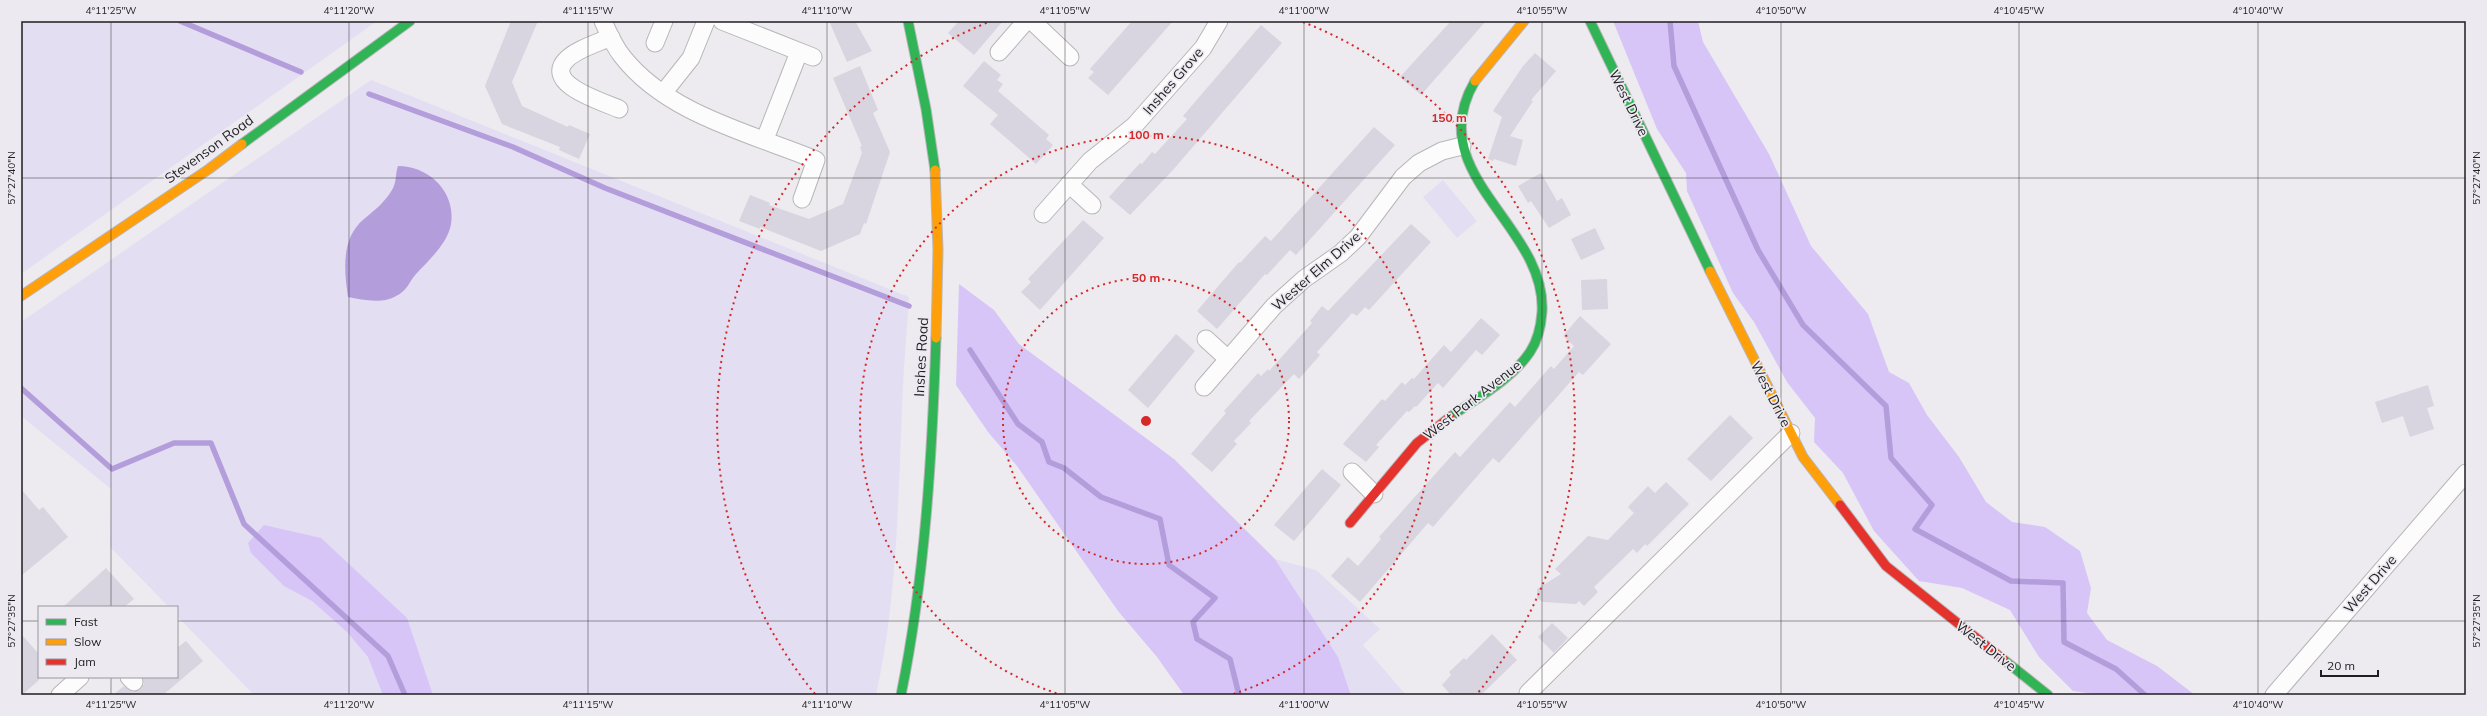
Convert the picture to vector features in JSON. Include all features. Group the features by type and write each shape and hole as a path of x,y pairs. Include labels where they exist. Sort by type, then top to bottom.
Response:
{"street":[{"name":"Stevenson Road","path":"21,296 209,169 290,106 410,21"},
{"path":"603,21 622,56 647,81 708,119 816,160 802,199"},
{"path":"655,43 664,21"},
{"path":"664,92 691,58 706,21"},
{"path":"722,21 806,55 764,139"},
{"name":"Inshes Road","path":"901,695 917,612 931,457 939,291 934,162 922,84 908,21"},
{"path":"999,52 1026,21"},
{"path":"1032,21 1070,57"},
{"name":"Inshes Grove","path":"1043,214 1090,161 1134,126 1203,48 1219,21"},
{"name":"West Park Avenue","path":"1350,523 1416,444 1440,422 1505,378 1524,359 1537,338 1543,310 1539,281 1528,259 1475,176 1462,146 1460,125 1462,105 1473,80 1524,21"},
{"name":"West Drive","path":"1590,21 1731,315 1803,457 1886,566 2048,695"},
{"path":"611,37 568,58 563,65 561,74 566,84 575,90 619,109"},
{"name":"Wester Elm Drive","path":"1204,387 1274,306 1304,279 1341,253 1358,237 1403,177 1419,163 1442,151 1462,146"},
{"path":"1069,184 1092,204"},
{"path":"1206,339 1228,359"},
{"path":"1528,694 1791,433"},
{"path":"1352,472 1374,494"},
{"name":"West Drive","path":"2274,695 2466,473"},
{"path":"60,695 79,678"}],"shaded area":[{"path":"21,21 377,21 21,274"},
{"path":"1613,21 1698,21 1703,42 1769,154 1811,246 1868,314 1889,372 1909,383 1927,415 1959,457 1986,502 2012,522 2045,527 2080,551 2091,588 2087,613 2107,640 2157,666 2195,695 2100,695 2073,691 2039,657 2010,610 1962,588 1919,581 1874,531 1843,473 1814,442 1815,418 1787,382 1754,322 1733,293 1687,191 1686,173 1657,129"},
{"path":"371,80 909,297 903,381 895,552 888,624 876,695 254,695 178,617 178,606 168,606 110,547 111,489 21,416 21,322"},
{"path":"398,166 409,167 420,171 430,176 438,183 445,192 449,201 451,224 449,231 437,251 400,294 379,301 348,297 345,265 351,235 364,219 380,206 394,187"},
{"path":"1443,180 1477,221 1457,238 1423,197"},
{"path":"959,284 994,310 1019,344 1174,459 1275,559 1338,657 1351,695 1184,695 1157,657 1118,611 1017,466 988,432 956,385"},
{"path":"264,525 321,538 407,618 433,695 383,695 368,657 347,632 312,601 284,586 251,553 248,543"},
{"path":"1275,559 1316,570 1380,629 1363,645 1406,695 1351,695 1338,657"}],"building":[{"path":"511,21 538,21 512,82 522,106 568,127 569,125 590,134 579,159 559,150 560,147 502,124 485,86"},
{"path":"829,21 855,21 872,51 847,62"},
{"path":"959,21 1003,21 974,55 948,33"},
{"path":"1132,21 1173,21 1108,95 1088,78 1094,72 1090,69"},
{"path":"1451,21 1486,21 1421,95 1400,77"},
{"path":"1261,25 1282,43 1173,170 1130,215 1109,197 1140,163 1142,164 1152,152 1155,154 1187,119 1183,116"},
{"path":"1535,53 1556,71 1531,100 1533,101 1510,136 1523,140 1516,166 1494,159 1493,161 1488,159 1502,117 1493,111 1523,66"},
{"path":"984,61 1001,75 997,80 1003,84 998,91 1049,135 1046,139 1053,145 1036,164 990,124 998,115 963,86"},
{"path":"860,66 878,110 873,113 890,152 866,224 864,223 860,234 821,251 760,227 760,229 739,221 750,195 770,203 769,205 809,219 843,204 862,153 860,147 862,146 833,78"},
{"path":"1374,127 1395,145 1296,255 1290,250 1267,275 1265,274 1217,329 1197,311 1239,262 1240,263 1265,236 1271,241"},
{"path":"1541,173 1557,201 1562,198 1571,215 1549,228 1531,201 1528,203 1518,186"},
{"path":"1083,220 1104,238 1040,310 1021,292 1031,282 1028,279"},
{"path":"1411,224 1431,242 1369,310 1365,307 1357,316 1352,313 1317,352 1320,355 1299,379 1294,374 1249,421 1251,423 1234,441 1237,444 1212,472 1191,454 1226,413 1224,411 1258,373 1261,376 1268,369 1269,371 1312,323 1310,321 1322,306 1328,311"},
{"path":"1595,228 1605,249 1581,260 1571,239"},
{"path":"1607,279 1608,309 1582,310 1581,280"},
{"path":"1580,316 1611,344 1583,375 1579,372 1499,463 1493,458 1433,527 1428,523 1360,602 1331,576 1348,557 1358,566 1381,539 1379,537 1455,452 1460,457 1510,402 1515,407 1551,366 1554,369 1574,346 1563,336"},
{"path":"1481,318 1500,335 1482,355 1476,350 1443,388 1438,383 1416,407 1415,406 1409,412 1407,411 1376,445 1379,447 1366,462 1343,444 1382,399 1385,401 1402,382 1405,385 1412,378 1414,379 1444,345 1451,352"},
{"path":"1176,334 1195,351 1148,408 1128,390"},
{"path":"2428,385 2434,406 2427,408 2434,429 2410,437 2403,416 2382,423 2375,402"},
{"path":"1730,415 1753,438 1711,481 1687,459"},
{"path":"1322,469 1341,485 1294,541 1274,525"},
{"path":"1666,482 1689,504 1647,546 1645,544 1637,553 1633,549 1594,587 1598,592 1584,606 1579,601 1576,604 1543,602 1537,598 1537,589 1561,574 1555,569 1588,536 1608,540 1634,513 1628,507 1648,486 1655,493"},
{"path":"21,489 39,510 43,507 68,537 21,576"},
{"path":"106,568 134,599 125,606 64,606"},
{"path":"1552,623 1568,638 1554,653 1538,637"},
{"path":"21,634 38,653 39,678 39,680 22,695"},
{"path":"1492,634 1517,660 1481,695 1451,695 1442,685 1451,675 1449,672 1464,658 1466,660"},
{"path":"186,641 203,661 163,695 113,695 124,686 132,692 141,689 144,684 142,678 178,678 178,647"}],"waterway":[{"path":"180,21 301,72"},
{"path":"1670,21 1674,66 1758,250 1803,325 1886,406 1891,458 1932,505 1915,529 2011,581 2063,583 2064,642 2116,669 2145,695"},
{"path":"369,94 513,147 605,188 909,306"},
{"path":"970,350 1018,424 1042,442 1049,462 1064,468 1101,497 1160,519 1169,565 1215,598 1193,622 1197,639 1230,659 1239,695"},
{"path":"21,388 112,469 174,443 211,443 244,524 388,656 405,695"}],"traffic: fast":[{"path":"242,144 410,21"},
{"path":"908,21 926,109 935,170"},
{"path":"1590,21 1710,271"},
{"path":"1450,417 1493,388 1522,362 1530,352 1537,338 1542,312 1538,281 1526,252 1473,172 1463,144 1462,114 1475,81"},
{"path":"901,695 922,562 932,428 936,338"},
{"path":"2004,660 2048,695"}],"traffic: slow":[{"path":"1475,81 1524,21"},
{"path":"21,296 209,169 242,144"},
{"path":"935,170 938,250 936,338"},
{"path":"1710,271 1803,457 1840,505"}],"traffic: jam":[{"path":"1350,523 1417,443 1450,417"},
{"path":"1840,505 1886,566 2004,660"}]}
